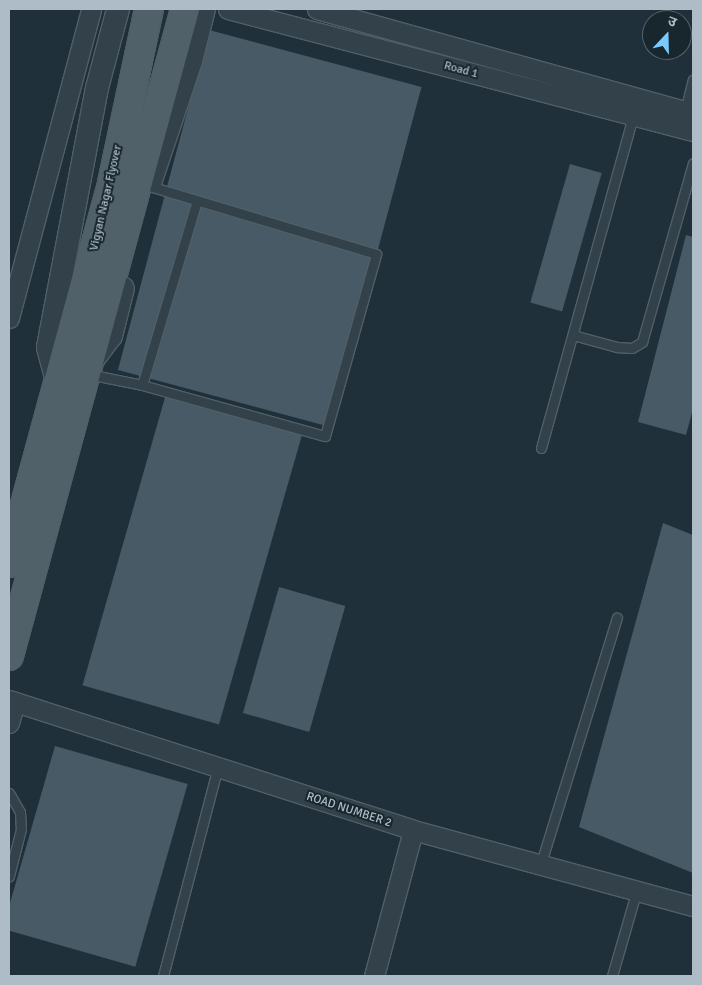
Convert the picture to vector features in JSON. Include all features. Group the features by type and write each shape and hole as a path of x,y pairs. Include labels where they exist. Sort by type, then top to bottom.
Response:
{"main road":[{"name":"Vigyan Nagar Flyover","path":"9,563 18,503 58,386 112,183 149,9"},
{"name":"Vigyan Nagar Flyover","path":"9,656 185,9"}],"street":[{"path":"9,318 91,9"},
{"path":"58,386 48,347 97,88 118,9"},
{"path":"86,370 111,336 149,186 191,61 204,9"},
{"name":"Road 1","path":"228,9 693,131"},
{"name":"Road 1","path":"317,9 689,112"},
{"path":"9,723 12,701"},
{"name":"ROAD NUMBER 2","path":"12,701 413,830 636,893 693,906"},
{"path":"374,976 413,830"}],"lane":[{"path":"689,112 693,80"},
{"path":"541,448 634,116"},
{"path":"573,335 617,347 632,348 642,342 693,163"},
{"path":"86,370 325,436 376,254 149,186"},
{"path":"142,385 197,201"},
{"path":"540,866 617,618"},
{"path":"163,976 218,767"},
{"path":"9,793 20,812 21,829 9,876"},
{"path":"612,976 636,893"}],"building":[{"path":"209,30 422,87 330,427 118,370"},
{"path":"570,164 602,173 562,312 530,302"},
{"path":"686,235 693,237 693,409 686,435 638,422"},
{"path":"166,394 302,433 219,724 82,685"},
{"path":"663,523 693,535 693,873 579,827"},
{"path":"279,587 345,606 309,732 243,713"},
{"path":"55,746 188,784 135,967 9,930 9,906"}]}
